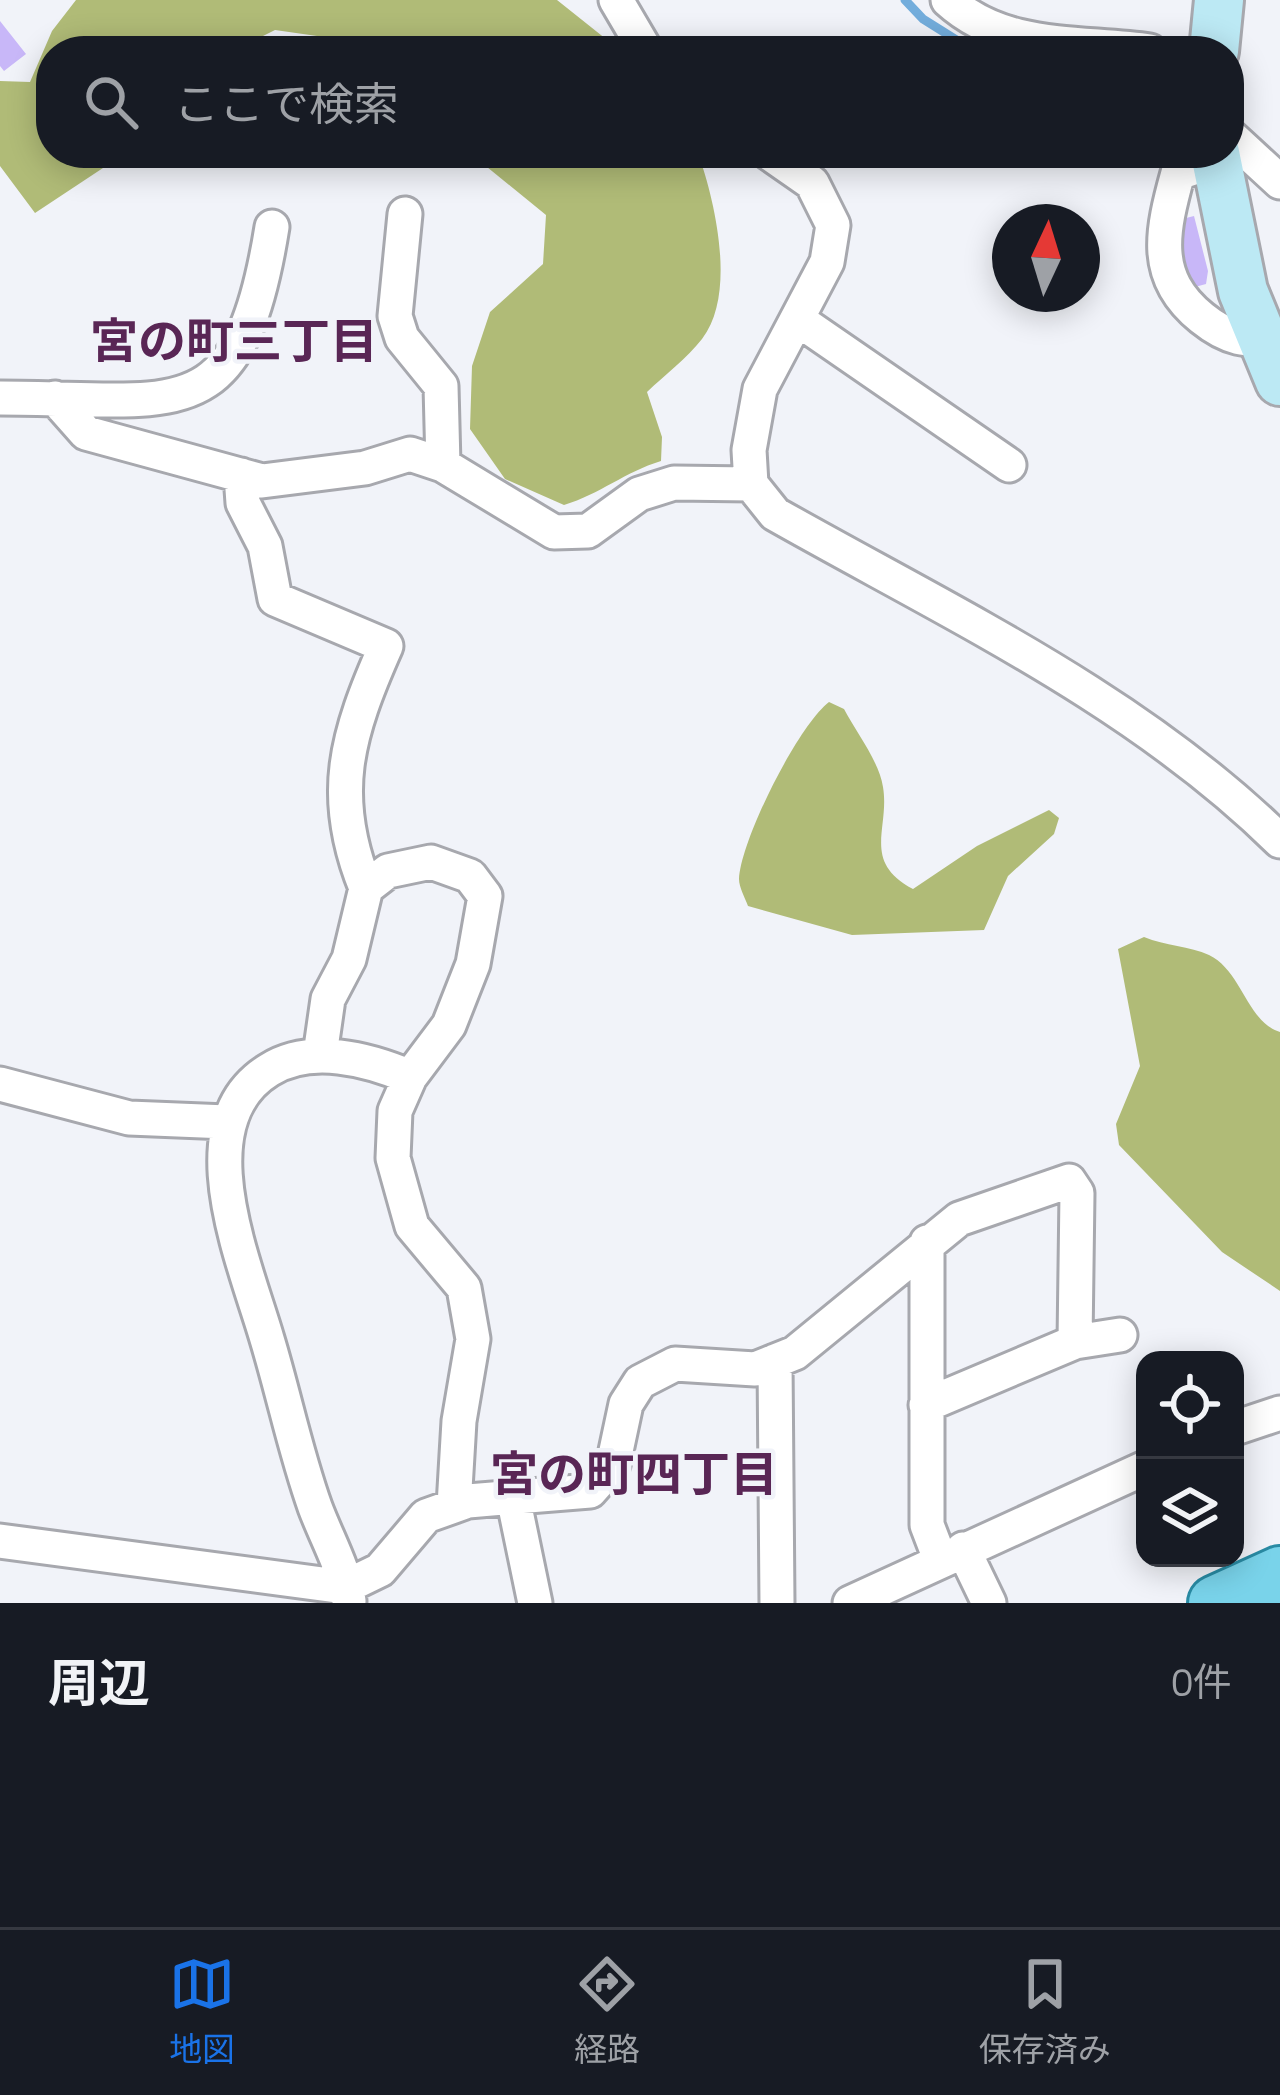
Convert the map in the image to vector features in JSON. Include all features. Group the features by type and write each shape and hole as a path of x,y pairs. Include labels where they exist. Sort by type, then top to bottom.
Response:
{"main road":[{"path":"1216,1603 1280,1574"}],"street":[{"path":"616,0 637,36"},
{"path":"948,0 974,24 1012,36"},
{"path":"1215,36 1219,0"},
{"path":"1244,163 1280,182"},
{"path":"790,168 812,183 833,225 827,262 760,389 749,450 751,484 775,514 1099,697 1241,802 1280,841"},
{"path":"1187,168 1178,173 1167,212 1165,272 1175,297 1226,338 1274,353"},
{"path":"1222,168 1233,254 1274,353"},
{"path":"405,214 395,316 402,338 440,386 443,465"},
{"path":"0,398 153,398 194,391 225,372 260,299 272,227"},
{"path":"797,319 1009,465"},
{"path":"55,398 86,433 262,481 365,468 410,454 443,465 554,532 588,531 639,494 674,483 751,484"},
{"path":"241,475 243,503 265,546 275,599 386,646 355,716 342,769 352,854 366,888 350,959 328,999 320,1055"},
{"path":"366,888 388,871 431,862 470,876 485,896 472,964 449,1025 410,1077 394,1111 393,1158 412,1226 464,1288 473,1339 459,1421 454,1506"},
{"path":"347,1595 283,1411 268,1341 241,1266 230,1220 227,1122 243,1086 281,1062 320,1055 383,1065 410,1077"},
{"path":"0,1084 129,1118 227,1122"},
{"path":"0,1540 347,1595 380,1570 426,1516 454,1506 513,1497 590,1491 613,1466 626,1404 640,1382 675,1364 755,1369 795,1353 959,1219 1069,1181 1077,1193 1076,1342"},
{"path":"927,1242 927,1525 988,1603"},
{"path":"926,1405 1076,1342 1120,1335"},
{"path":"775,1361 777,1603"},
{"path":"1244,1425 1280,1413"},
{"path":"850,1603 1136,1472"},
{"path":"513,1497 535,1603"}],"green space":[{"path":"76,0 557,0 602,36 317,36 275,30 263,36 50,36"},
{"path":"36,68 36,168 103,168 35,213 0,166 0,81 30,82"},
{"path":"488,168 703,168 720,247 719,298 713,320 696,346 647,392 662,437 661,461 564,505 505,479 470,429 472,366 490,312 543,264 546,215"},
{"path":"829,702 844,709 877,767 883,787 883,855 887,867 913,889 977,846 1049,810 1059,818 1054,834 1008,876 984,930 852,935 748,906 739,879 760,812 802,734"},
{"path":"1144,937 1202,952 1220,962 1260,1018 1280,1032 1280,1291 1222,1252 1119,1145 1116,1124 1140,1066 1118,949"}],"building":[{"path":"0,21 26,54 4,71 0,66"},
{"path":"1194,216 1208,271 1206,284 1191,288 1174,221"}],"waterway":[{"path":"905,0 923,19 950,36"}],"district":[{"name":"宮の町三丁目","path":"234,341"},
{"name":"宮の町四丁目","path":"634,1474"}]}
